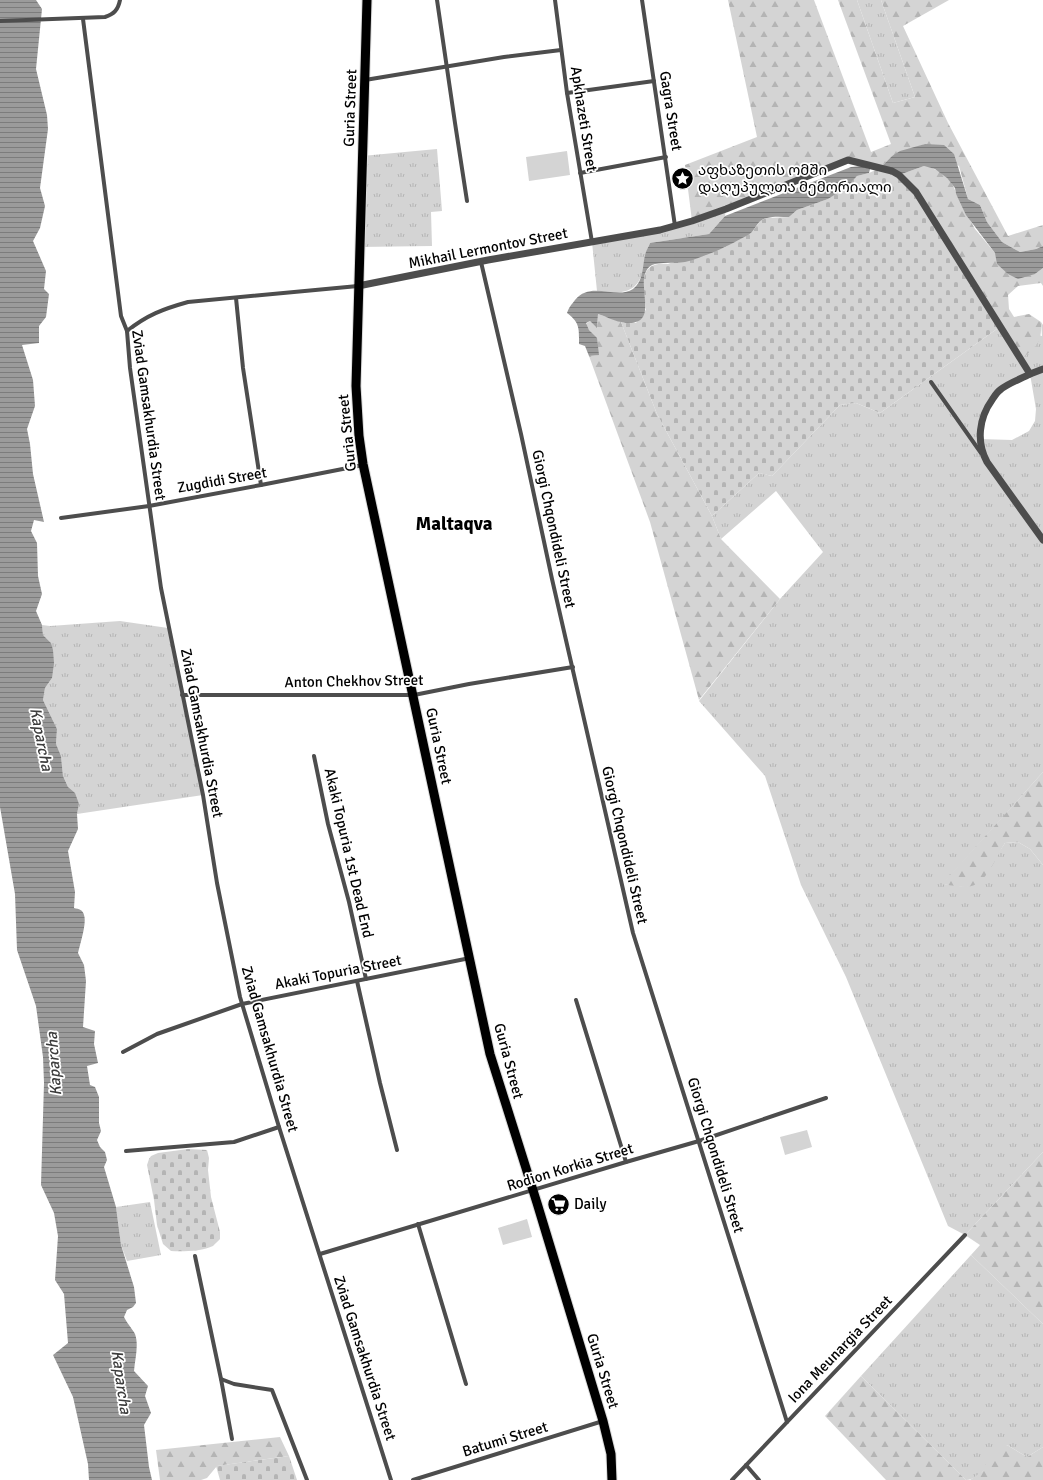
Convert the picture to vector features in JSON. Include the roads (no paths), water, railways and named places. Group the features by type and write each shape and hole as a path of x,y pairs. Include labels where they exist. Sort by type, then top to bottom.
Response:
{"highway":[{"name":"Guria Street","path":"367,0 356,386 359,436 363,464 414,695 490,1054 603,1420 611,1454 612,1480"}],"street":[{"path":"0,21 105,17 114,14 118,9 120,0"},
{"path":"437,0 467,201"},
{"name":"Apkhazeti Street","path":"554,0 567,93 592,242"},
{"name":"Gagra Street","path":"642,0 675,226"},
{"name":"Zviad Gamsakhurdia Street","path":"83,19 121,316 126,331 161,588 203,795 219,890 242,1004 279,1127 391,1480"},
{"path":"365,80 504,57 561,50"},
{"path":"567,93 654,81"},
{"path":"580,173 666,157"},
{"name":"Mikhail Lermontov Street","path":"126,331 148,316 162,309 188,302 358,286 660,230 726,209 848,160 892,171 899,175 916,192 1030,374"},
{"name":"Giorgi Chqondideli Street","path":"481,262 633,933 787,1422"},
{"path":"236,298 243,368 261,485"},
{"path":"987,462 984,457 980,439 981,422 988,405 999,390 1043,369"},
{"path":"931,382 1043,540"},
{"name":"Zugdidi Street","path":"61,518 149,506 363,464"},
{"name":"Anton Chekhov Street","path":"182,695 414,695 469,684 573,667"},
{"name":"Akaki Topuria 1st Dead End","path":"314,756 328,824 349,902 366,979"},
{"name":"Akaki Topuria Street","path":"123,1052 157,1034 242,1004 470,958"},
{"path":"357,981 397,1150"},
{"path":"576,1000 626,1162"},
{"name":"Rodion Korkia Street","path":"320,1254 699,1141 826,1098"},
{"path":"126,1151 234,1142 279,1127"},
{"path":"418,1224 466,1384"},
{"name":"Iona Meunargia Street","path":"732,1480 965,1235"},
{"path":"195,1256 232,1439"},
{"path":"221,1379 234,1384 272,1390 307,1480"},
{"name":"Batumi Street","path":"413,1480 603,1420"},
{"path":"746,1465 759,1480"}],"water":[{"name":"Kaparcha","path":"0,0 36,0 42,9 36,69 47,115 48,129 40,188 45,206 40,228 33,241 46,271 44,289 49,294 46,317 39,326 39,343 22,345 33,380 35,406 27,429 33,474 44,522 34,520 31,531 37,543 38,576 42,594 36,611 42,625 43,635 51,643 53,650 54,663 52,678 45,688 43,700 57,729 56,744 61,756 63,776 68,787 75,793 79,804 77,814 78,829 68,851 75,892 74,908 82,911 85,919 78,953 84,965 86,981 83,1027 95,1031 94,1044 98,1063 87,1066 90,1085 95,1087 99,1097 99,1123 101,1131 97,1140 100,1147 105,1152 107,1160 104,1167 116,1207 121,1245 134,1287 136,1303 133,1307 127,1310 124,1317 134,1332 136,1338 137,1347 134,1371 148,1386 145,1396 151,1413 144,1425 152,1480 89,1480 88,1464 73,1397 53,1355 68,1343 64,1294 55,1280 58,1236 54,1213 41,1185 44,1083 43,1057 36,1006 17,950 15,894 0,807"},
{"path":"925,144 944,145 954,154 968,199 980,205 987,222 1002,242 1020,252 1043,246 1043,268 1035,274 1018,279 1008,274 997,264 995,253 966,215 956,194 955,188 947,178 935,169 924,166 899,175 880,168 892,156 900,151"},
{"path":"861,166 870,169 869,173 857,176 847,187 828,199 797,210 789,217 770,217 764,219 760,221 752,232 745,236 717,250 692,260 652,265 646,272 644,281 645,311 642,318 635,322 621,322 598,314 597,328 590,321 586,323 589,330 597,338 599,355 589,356 585,346 579,344 577,323 567,313 575,300 581,294 588,291 619,293 633,289 640,281 646,251 650,243 709,234 725,216 851,167"}],"place":[{"name":"აფხაზეთის ომში დაღუპულთა მემორიალი","path":"682,179"},
{"name":"Daily","path":"559,1204"}],"district":[{"name":"Maltaqva","path":"454,523"}]}
